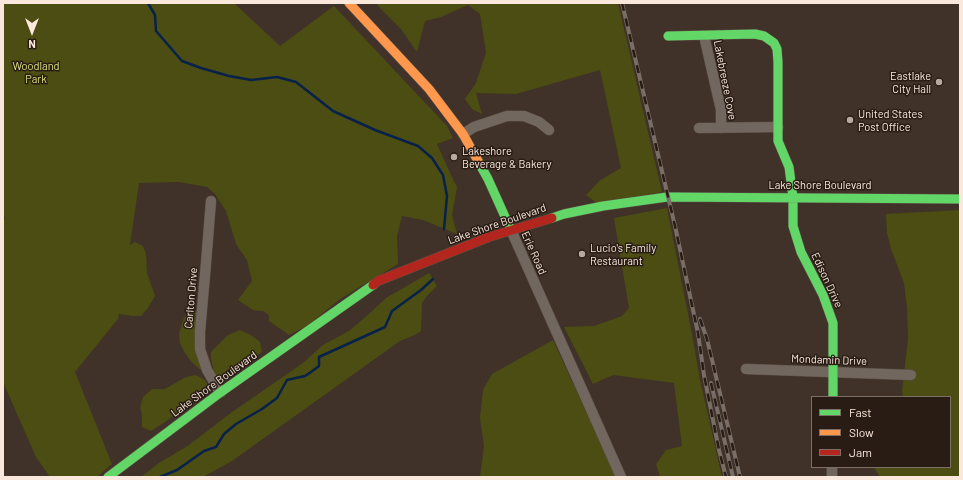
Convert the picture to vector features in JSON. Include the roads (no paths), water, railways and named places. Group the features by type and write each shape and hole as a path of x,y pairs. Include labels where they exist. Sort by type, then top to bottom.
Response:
{"main road":[{"name":"Erie Road","path":"349,3 429,89 463,134 488,179 511,230"},
{"name":"Lakebreeze Cove","path":"668,36 755,34 764,36 774,43 777,48 778,62 778,141 789,167 793,197"},
{"name":"Lake Shore Boulevard","path":"108,477 221,392 378,281 489,237 564,214 603,206 667,197 960,199"},
{"name":"Edison Drive","path":"793,197 793,226 801,252 823,295 833,324 833,396"}],"street":[{"name":"Lakebreeze Cove","path":"704,36 721,110 722,128"},
{"path":"463,134 474,126 507,116 524,116 539,122 549,130"},
{"name":"Lakebreeze Cove","path":"699,128 778,127"},
{"name":"Carlton Drive","path":"211,201 206,275 200,332 200,349 207,370 221,392"},
{"name":"Erie Road","path":"511,230 621,477"},
{"name":"Mondamin Drive","path":"746,369 911,375"}],"waterway":[{"path":"148,3 155,15 156,31 182,61 229,76 251,80 277,77 296,82 333,111 375,130 418,146 432,158 443,175 447,196 444,229"},
{"path":"160,477 177,470 204,451 216,447 224,434 236,424 262,409 277,398 287,380 305,376 319,366 319,357 385,327 392,311 421,290 433,279"}],"railway":[{"path":"622,3 675,226 698,333 704,375 719,450 726,477"},
{"path":"700,319 707,339 740,477"},
{"path":"711,383 733,477"}],"place":[{"name":"Eastlake City Hall","path":"939,82"},
{"name":"United States Post Office","path":"850,120"},
{"name":"Lakeshore Beverage & Bakery","path":"454,157"},
{"name":"Lucio's Family Restaurant","path":"582,254"}],"park label":[{"name":"Woodland Park","path":"36,72"}]}
